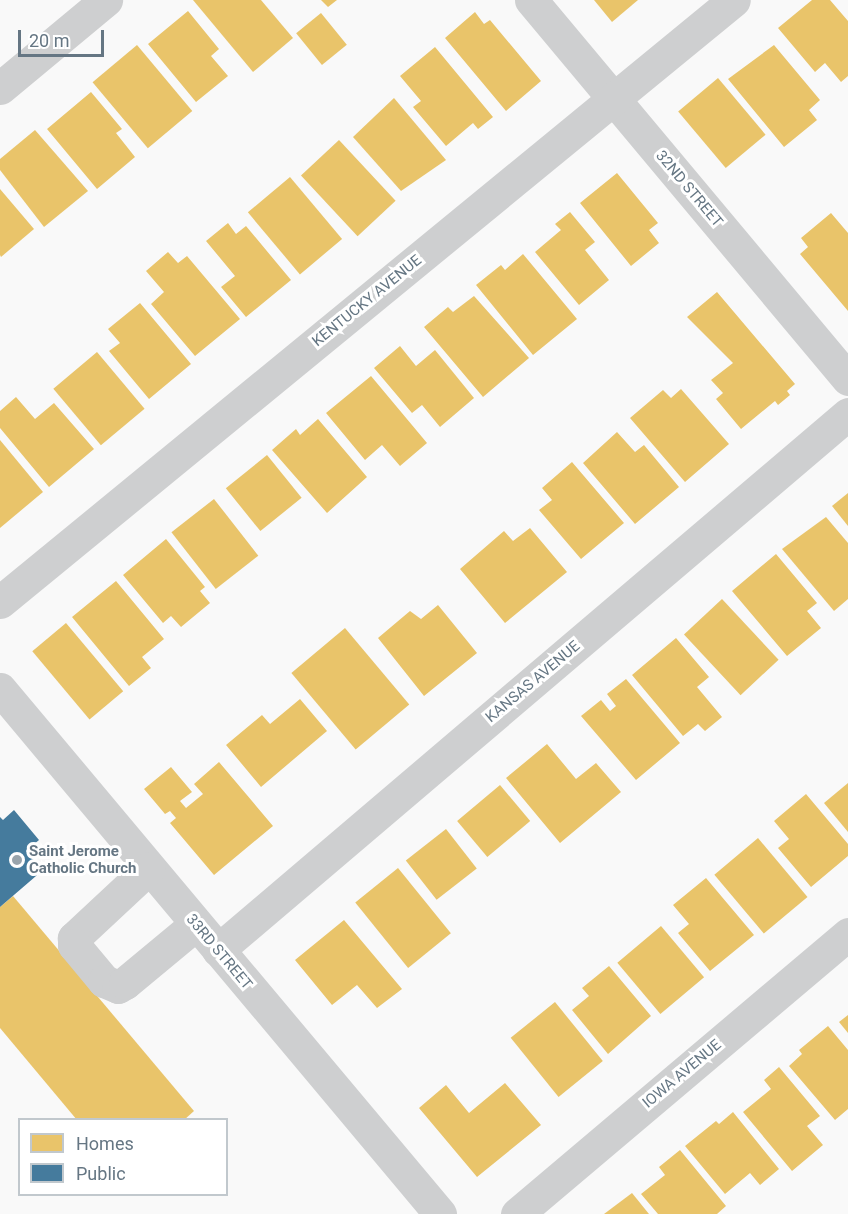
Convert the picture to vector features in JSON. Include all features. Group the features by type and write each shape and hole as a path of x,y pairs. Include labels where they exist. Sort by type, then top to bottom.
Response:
{"street":[{"path":"0,88 106,0"},
{"name":"32ND STREET","path":"531,0 848,379"},
{"name":"KENTUCKY AVENUE","path":"0,602 734,0"},
{"name":"KANSAS AVENUE","path":"218,950 848,414"},
{"name":"33RD STREET","path":"5,706 149,868 440,1214"},
{"path":"149,868 74,938 74,945 104,981 118,987 125,983 196,924"},
{"name":"IOWA AVENUE","path":"517,1214 848,934"}],"building: Homes":[{"path":"193,0 261,0 293,38 253,72"},
{"path":"321,0 337,0 328,7"},
{"path":"594,0 638,0 612,22"},
{"path":"812,0 830,0 848,21 848,76 841,82 825,63 815,72 778,28"},
{"path":"188,11 219,49 211,56 228,76 196,102 148,44"},
{"path":"475,12 484,24 490,20 541,81 506,111 445,38"},
{"path":"321,13 347,45 322,65 296,33"},
{"path":"137,45 192,111 148,148 93,82"},
{"path":"774,45 820,100 809,110 817,120 784,147 728,79"},
{"path":"435,47 493,117 478,129 473,123 446,146 413,107 421,101 400,76"},
{"path":"718,78 766,135 726,168 678,111"},
{"path":"91,92 122,129 116,133 135,157 97,189 47,129"},
{"path":"394,98 446,160 401,191 353,137"},
{"path":"35,130 88,191 44,227 0,170 0,159"},
{"path":"339,140 396,201 358,236 301,175"},
{"path":"617,173 658,223 649,230 659,243 631,266 580,203"},
{"path":"290,177 342,239 300,274 248,212"},
{"path":"0,189 34,229 1,257 0,255"},
{"path":"570,212 595,242 585,250 609,280 579,305 535,252 561,230 555,224"},
{"path":"831,213 848,233 848,311 800,254 808,247 801,238"},
{"path":"228,223 236,234 246,226 291,280 246,317 221,287 235,276 206,241"},
{"path":"168,252 178,263 187,256 240,319 195,356 151,304 164,292 146,271"},
{"path":"523,254 577,319 533,355 476,285 501,265 505,270"},
{"path":"717,292 795,384 787,391 790,395 778,405 775,401 741,429 716,399 723,393 711,380 733,363 687,317"},
{"path":"474,296 529,358 483,397 424,327 448,307 453,312"},
{"path":"140,303 191,364 149,399 109,351 120,343 108,329"},
{"path":"400,346 416,366 435,350 474,398 440,427 422,405 412,413 374,368"},
{"path":"97,352 145,409 101,445 53,389"},
{"path":"371,376 427,443 400,466 382,445 365,460 326,413"},
{"path":"681,389 729,444 685,482 630,418 663,390 671,398"},
{"path":"16,397 35,419 54,403 94,449 49,487 0,428 0,411"},
{"path":"318,419 367,477 327,513 272,450 296,429 300,435"},
{"path":"617,432 635,452 644,445 679,487 635,524 583,463"},
{"path":"0,440 43,492 0,528"},
{"path":"267,455 302,498 260,531 226,488"},
{"path":"572,462 624,523 581,559 539,510 552,500 542,488"},
{"path":"848,493 848,526 832,506"},
{"path":"214,499 258,556 216,589 171,532"},
{"path":"826,517 848,543 848,599 834,611 782,549"},
{"path":"530,528 567,572 505,623 460,569 504,531 513,541"},
{"path":"166,539 205,587 200,591 210,603 181,627 171,616 163,623 123,575"},
{"path":"776,554 817,603 807,611 821,628 787,656 732,591"},
{"path":"116,581 164,639 142,657 151,668 129,686 72,617"},
{"path":"722,599 779,660 741,695 684,634"},
{"path":"438,605 477,653 424,696 378,638 410,611 421,619"},
{"path":"66,623 123,691 90,719 32,651"},
{"path":"345,628 409,705 356,750 291,673"},
{"path":"676,638 709,677 697,687 722,717 705,731 698,724 683,736 632,675"},
{"path":"626,679 680,743 636,780 581,716 601,700 610,711 616,706 607,694"},
{"path":"300,699 327,731 261,787 226,745 262,715 270,724"},
{"path":"547,744 576,779 596,763 621,792 560,843 506,778"},
{"path":"219,762 273,826 214,875 170,823 176,818 170,811 165,814 144,789 171,767 192,792 180,801 186,808 203,794 194,784"},
{"path":"848,783 848,832 824,803"},
{"path":"500,785 530,821 487,857 457,821"},
{"path":"806,794 848,844 848,856 811,887 778,848 789,839 774,821"},
{"path":"446,829 477,868 437,900 406,860"},
{"path":"758,838 807,897 764,934 714,875"},
{"path":"398,868 451,933 408,968 355,903"},
{"path":"706,878 754,935 710,971 678,933 689,924 673,905"},
{"path":"13,896 194,1111 186,1118 75,1118 0,1028 0,907"},
{"path":"344,920 402,989 377,1008 357,985 332,1005 295,960"},
{"path":"661,926 704,977 660,1014 617,963"},
{"path":"609,966 651,1016 608,1054 572,1010 589,996 582,988"},
{"path":"555,1002 603,1061 559,1097 511,1038"},
{"path":"848,1015 848,1033 839,1022"},
{"path":"828,1026 848,1050 848,1109 835,1120 789,1066 802,1054 799,1050"},
{"path":"779,1067 820,1116 807,1126 823,1145 792,1171 743,1112 771,1089 764,1080"},
{"path":"505,1083 541,1125 477,1177 419,1108 446,1085 469,1113"},
{"path":"733,1112 779,1169 760,1185 750,1173 725,1194 685,1146 716,1121 719,1124"},
{"path":"680,1150 726,1206 717,1214 658,1214 641,1194 665,1175 659,1167"},
{"path":"632,1193 649,1214 604,1214"}],"building: Public":[{"name":"Saint Jerome Catholic Church","path":"14,810 39,840 26,851 43,870 0,907 0,817 3,820"}],"place":[{"name":"Saint Jerome Catholic Church","path":"17,860"}]}
